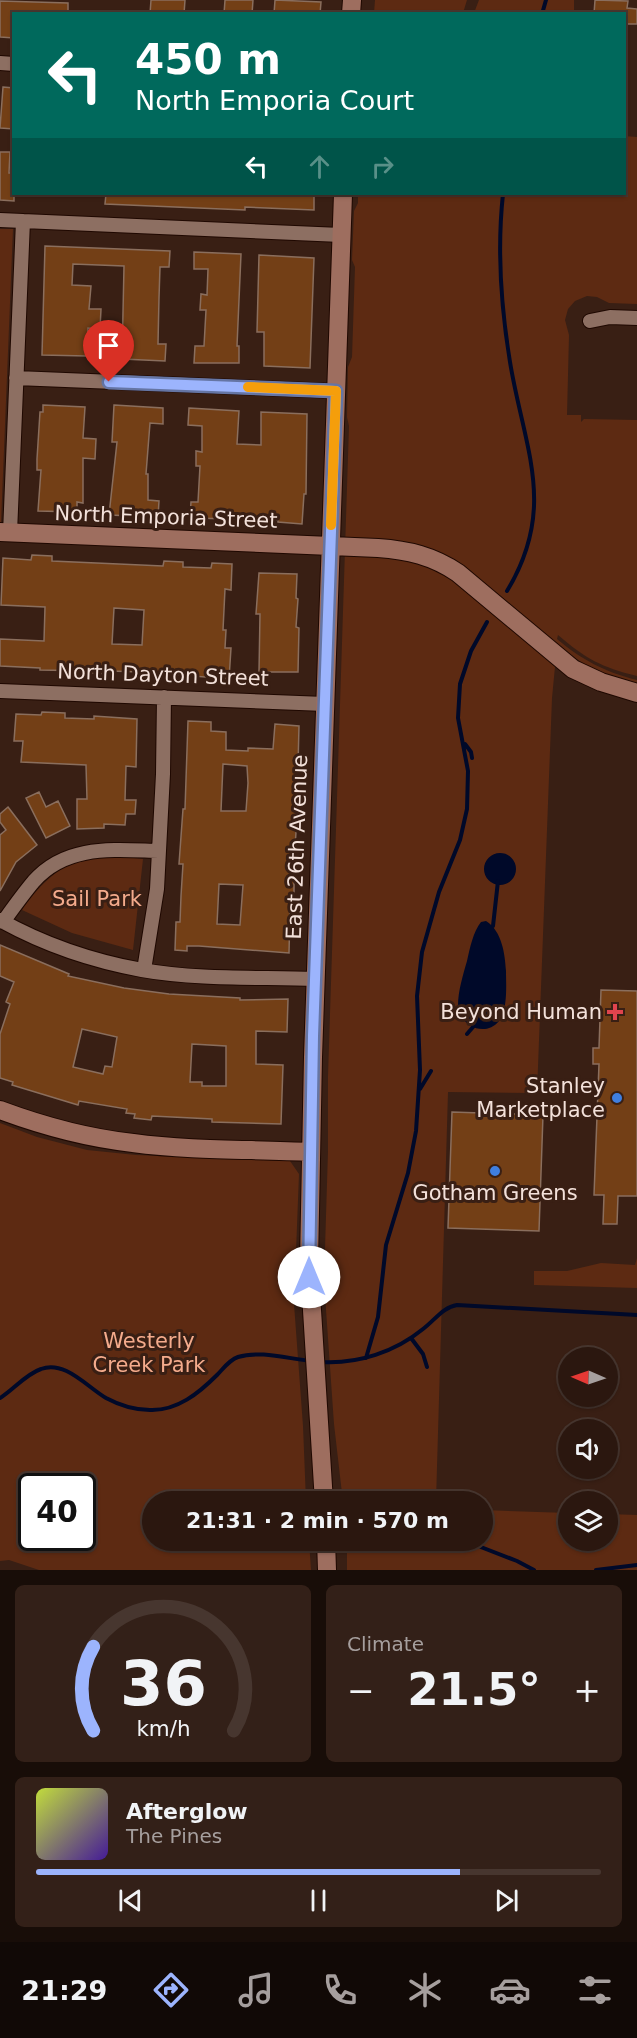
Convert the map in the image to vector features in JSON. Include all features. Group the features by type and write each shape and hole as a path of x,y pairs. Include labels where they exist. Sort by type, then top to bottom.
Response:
{"street":[{"name":"East 26th Avenue","path":"323,1491 309,1262 315,979 343,195"},
{"path":"0,220 341,235"},
{"path":"5,532 16,378 23,221"},
{"path":"590,321 610,317 637,318"},
{"path":"16,378 336,391"},
{"name":"North Emporia Street","path":"5,532 330,546"},
{"path":"330,546 401,550 434,560 458,573 573,669 601,682 637,693"},
{"name":"North Dayton Street","path":"0,691 325,704"},
{"path":"144,970 157,889 164,698"},
{"path":"159,851 101,849 82,852 66,858 51,866 35,880 1,921 43,941 79,954 144,970 204,975 315,979"},
{"path":"0,1110 70,1132 132,1143 185,1148 311,1152"},
{"path":"326,1551 327,1570"}],"green space":[{"path":"375,0 467,0 463,12 374,12"},
{"path":"479,0 574,0 574,12 474,12"},
{"path":"626,136 637,137 637,304 609,303 597,297 587,296 575,301 568,309 565,320 569,335 567,415 581,415 581,422 584,419 637,420 637,676 613,669 586,656 558,635 557,639 585,659 604,669 637,680 637,684 595,669 557,646 552,698 537,1093 448,1092 436,1491 342,1491 334,1424 324,1281 328,1076 349,426 347,417 348,367 352,357 355,267 352,260 354,211 358,203 358,195 626,195"},
{"path":"0,229 13,229 1,523 0,523"},
{"name":"Sail Park","path":"87,858 143,859 133,950 72,933 22,910 34,894 64,867"},
{"name":"Westerly Creek Park","path":"0,1123 37,1137 87,1150 136,1155 290,1161 299,1174 294,1304 306,1491 142,1491 142,1551 310,1551 311,1570 39,1570 9,1560 0,1561"},
{"path":"637,1258 637,1288 534,1285 534,1271 567,1271 601,1263 635,1265"},
{"path":"493,1510 558,1513 558,1551 618,1551 618,1514 637,1515 637,1570 347,1570 347,1551 493,1551"}],"water":[{"path":"500,853 511,858 516,869 511,880 500,885 489,880 484,869 489,858"},
{"path":"486,921 496,931 502,943 506,964 506,997 499,1021 487,1029 480,1029 463,1019 458,1000 474,935 481,922"}],"building":[{"path":"151,0 185,0 184,12 150,12"},
{"path":"225,0 253,0 252,12 224,12"},
{"path":"275,0 321,2 320,12 274,12"},
{"path":"595,0 628,1 627,8 637,9 637,24 626,24 626,12 594,12"},
{"path":"0,1 68,3 68,12 12,12 12,38 0,37"},
{"path":"3,87 12,88 12,129 0,128"},
{"path":"0,152 10,152 9,173 12,173 14,201 0,200"},
{"path":"106,195 314,195 314,210 245,207 245,210 105,204"},
{"path":"45,246 170,251 169,267 160,267 158,344 166,344 165,361 122,359 124,266 73,264 72,285 91,286 89,309 101,309 100,329 88,328 87,356 42,355"},
{"path":"194,252 241,254 237,346 239,346 239,363 194,363 195,346 204,346 206,310 200,310 201,294 207,295 208,269 194,269"},
{"path":"259,255 314,258 310,368 264,366 264,332 257,332"},
{"path":"43,405 85,407 83,438 96,439 95,459 83,458 83,503 77,502 77,512 38,511 41,470 37,470 37,459 40,412 43,412"},
{"path":"114,405 163,408 163,424 150,423 146,474 148,474 148,500 159,501 158,517 109,515 117,442 112,442"},
{"path":"189,408 239,411 237,444 261,445 261,412 307,414 306,494 304,494 302,524 278,522 278,520 190,518 191,502 198,502 200,466 196,466 196,451 202,452 202,426 188,425"},
{"path":"32,555 52,556 52,561 163,566 164,561 183,562 183,567 211,568 212,563 232,564 231,590 225,589 223,630 226,630 225,648 231,648 229,679 157,673 156,676 140,676 140,672 110,671 110,674 0,666 0,639 44,641 45,607 1,605 3,558 31,560","holes":["114,608 144,610 142,645 112,644"]},
{"path":"259,573 297,574 298,672 259,672 260,614 256,614"},
{"path":"42,712 65,713 65,718 94,719 94,716 137,719 136,767 126,766 125,800 136,800 135,814 126,814 125,825 104,824 104,828 77,829 77,799 87,799 86,765 21,762 23,741 14,741 16,714 41,715"},
{"path":"188,721 211,722 211,731 226,732 226,750 248,751 248,748 273,749 275,724 299,726 298,766 301,766 300,787 295,787 296,832 291,873 294,873 294,895 293,911 290,911 289,953 199,946 187,946 187,951 175,950 176,922 180,922 183,864 179,864 183,809 185,809","holes":["223,764 247,766 246,811 221,811","219,884 243,885 240,925 217,924"]},
{"path":"39,792 46,807 58,801 70,826 46,838 26,798"},
{"path":"8,807 37,845 16,862 0,891 0,835 6,830 0,822 0,814"},
{"path":"0,945 69,974 68,976 124,988 169,994 240,998 240,1000 288,999 287,1032 256,1031 256,1064 283,1065 281,1124 212,1122 212,1119 152,1116 151,1120 134,1118 135,1114 126,1113 127,1109 79,1101 78,1105 12,1085 13,1082 0,1078 0,1034 10,1004 6,1002 14,982 0,976","holes":["82,1029 117,1037 112,1067 105,1066 103,1074 73,1067","192,1044 226,1046 226,1086 202,1086 202,1082 190,1082"]},
{"name":"Stanley Marketplace","path":"601,990 637,991 637,1196 618,1196 617,1224 603,1224 604,1195 594,1195 599,1064 593,1064 593,1048 599,1048"},
{"name":"Gotham Greens","path":"452,1112 543,1115 539,1231 448,1228"}],"waterway":[{"path":"543,12 546,0"},
{"path":"503,195 500,257 504,320 510,362 529,450 534,504 531,532 522,561 507,591"},
{"path":"366,1358 378,1317 386,1245 408,1173 416,1131 420,1070 417,996 422,952 439,892 460,840 467,809 468,771 458,718 460,684 471,651 487,622"},
{"path":"465,744 472,758"},
{"path":"493,926 498,881"},
{"path":"467,1034 473,1027"},
{"path":"420,1089 431,1071"},
{"path":"322,1362 362,1359 388,1350 412,1337 447,1308 457,1305 637,1315"},
{"path":"411,1338 423,1354 427,1367"},
{"path":"0,1398 30,1375 50,1367 67,1371 116,1403 139,1409 160,1410 187,1400 210,1382 229,1362 238,1357 256,1354 311,1361"},
{"path":"491,1551 534,1570"},
{"path":"596,1570 637,1565"}],"slow traffic":[{"path":"248,387 336,391 331,525"}],"place":[{"name":"Beyond Human","path":"615,1012"},
{"name":"Stanley Marketplace","path":"617,1098"},
{"name":"Gotham Greens","path":"495,1171"}],"route":[{"path":"109,382 336,391 313,1036 309,1277"}]}
